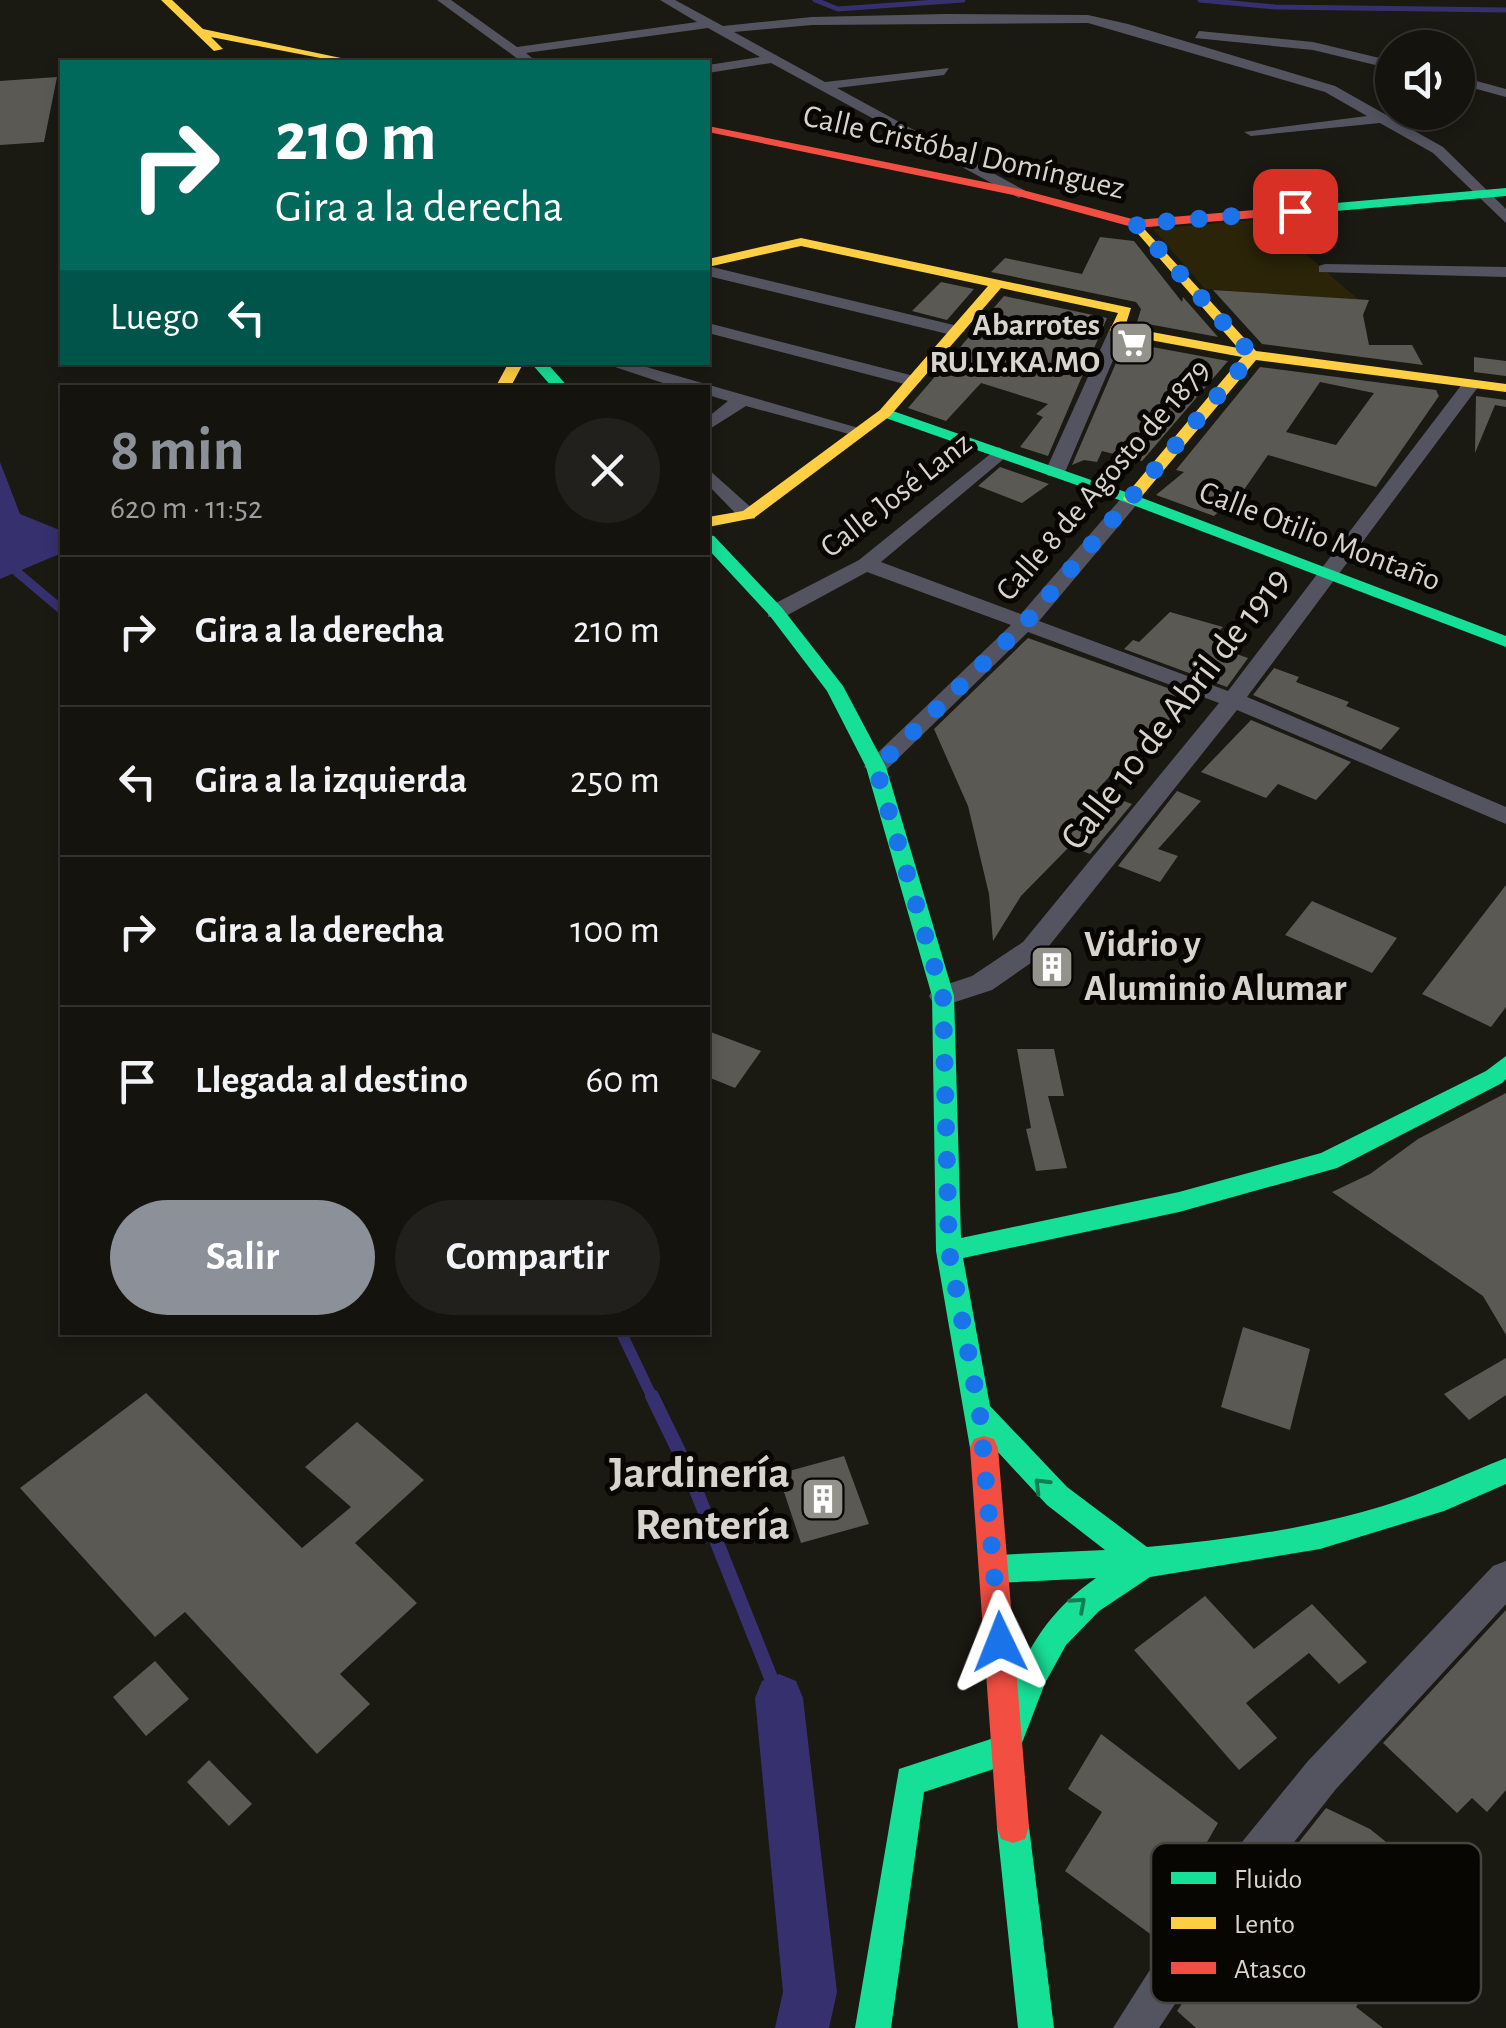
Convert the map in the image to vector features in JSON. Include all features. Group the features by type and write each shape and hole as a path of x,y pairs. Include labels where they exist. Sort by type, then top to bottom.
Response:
{"street":[{"path":"166,0 229,60"},
{"path":"443,0 520,58 715,27 812,21 1088,19 1280,71 1375,113"},
{"path":"666,0 1019,193"},
{"path":"1128,28 1313,46 1375,61"},
{"path":"198,31 345,60"},
{"path":"710,70 771,59"},
{"path":"822,86 944,70"},
{"path":"1475,85 1506,93"},
{"path":"1251,132 1375,119"},
{"name":"Calle Cristóbal Domínguez","path":"710,129 1019,193 1136,224 1494,193"},
{"path":"1406,130 1494,193 1506,218"},
{"name":"Calle 8 de Agosto de 1879","path":"876,768 1026,622 1252,355 1136,224"},
{"path":"710,263 801,242 998,283 1252,355 1506,388"},
{"path":"1325,269 1506,272"},
{"path":"710,271 956,331"},
{"path":"710,522 748,514 885,413 998,283"},
{"path":"1056,472 1122,320"},
{"path":"710,329 912,381"},
{"path":"596,365 615,385"},
{"path":"619,365 689,385"},
{"name":"Calle 10 de Abril de 1919","path":"943,996 982,983 1032,949 1233,700 1472,384"},
{"path":"710,391 860,431"},
{"path":"710,424 743,399"},
{"name":"Calle Otilio Montaño","path":"885,413 1131,499 1506,642"},
{"name":"Calle José Lanz","path":"776,612 866,564 999,453"},
{"path":"710,477 748,514"},
{"path":"710,542 776,612 836,690 876,768 943,996 949,1251 980,1414 997,1569 1004,1751 1036,2028"},
{"path":"866,564 1233,700 1506,816"},
{"path":"949,1251 1179,1202 1328,1161 1494,1077 1506,1065"},
{"path":"980,1414 1043,1489 1073,1515 1146,1564"},
{"path":"997,1569 1146,1564 1297,1544 1464,1495 1506,1471"},
{"path":"1004,1751 1033,1668 1057,1626 1085,1597 1146,1564"},
{"path":"1267,1843 1322,1775 1506,1578"},
{"path":"873,2028 910,1780 1004,1751"},
{"path":"1134,2028 1151,2002"}],"shaded area":[{"path":"1265,219 1359,300 1205,289 1153,229"},
{"path":"0,462 20,514 60,530 60,554 0,579"}],"building":[{"path":"57,77 44,142 0,145 0,81"},
{"path":"1100,237 1134,241 1182,302 1183,297 1218,337 1137,322 1141,309 1136,302 991,272 1005,258 1082,274"},
{"path":"941,282 974,289 947,320 912,311"},
{"path":"1213,290 1369,300 1363,315 1369,345 1412,345 1423,365 1262,344"},
{"path":"1004,296 1107,318 1048,456 1020,447 1043,417 1036,414 1048,404 981,383 946,421 908,408"},
{"path":"1125,342 1228,361 1142,461 1102,451 1097,462 1084,460 1072,465"},
{"path":"1474,357 1506,361 1506,376 1474,372"},
{"path":"1260,367 1436,390 1439,396 1376,487 1268,455 1230,510 1223,508 1214,516 1156,495 1184,472 1176,470","holes":["1320,382 1374,393 1336,445 1286,432"]},
{"path":"1476,396 1506,400 1506,407 1495,405 1475,453"},
{"path":"1000,467 1049,484 1022,503 978,486"},
{"path":"1170,612 1223,627 1217,633 1235,639 1225,650 1248,658 1227,687 1124,649 1133,640 1139,642"},
{"path":"1028,638 1190,696 1141,752 1134,750 1096,791 1132,804 1090,854 1070,846 1021,896 993,941 989,894 968,806 934,729"},
{"path":"1274,668 1299,677 1296,682 1349,702 1346,706 1400,728 1381,750 1253,695"},
{"path":"1251,720 1351,762 1316,800 1278,784 1266,798 1201,772"},
{"path":"1177,791 1201,801 1158,849 1178,856 1160,882 1118,866"},
{"path":"1506,885 1506,1007 1491,1027 1422,994"},
{"path":"1312,901 1397,938 1372,973 1285,935"},
{"path":"710,1032 761,1051 735,1088 710,1078"},
{"path":"1017,1049 1054,1049 1064,1096 1048,1096 1067,1168 1036,1171 1026,1129 1031,1128"},
{"path":"1506,1093 1506,1335 1483,1296 1332,1192 1370,1174 1418,1139"},
{"path":"1243,1327 1310,1349 1290,1430 1221,1407"},
{"path":"1506,1358 1506,1395 1469,1420 1444,1394"},
{"path":"146,1393 302,1548 351,1507 305,1467 357,1422 424,1480 355,1543 417,1603 340,1674 370,1704 317,1754 185,1612 155,1637 20,1488"},
{"name":"Jardinería Rentería","path":"844,1456 869,1524 801,1543 778,1474"},
{"path":"1205,1596 1254,1649 1312,1604 1367,1662 1339,1684 1309,1653 1246,1703 1277,1738 1239,1770 1134,1650"},
{"path":"1506,1610 1506,1790 1487,1812 1472,1798 1457,1813 1383,1743"},
{"path":"155,1661 189,1699 146,1736 113,1697"},
{"path":"1101,1734 1218,1823 1206,1843 1151,1843 1151,1935 1065,1871 1102,1812 1068,1789"},
{"path":"209,1760 252,1804 229,1826 187,1782"},
{"path":"1326,1808 1370,1829 1387,1843 1298,1843"},
{"path":"1182,2003 1359,2003 1356,2007 1383,2028 1196,2028 1177,2011"}],"waterway":[{"path":"815,0 838,9 963,0"},
{"path":"1200,0 1275,7 1506,10"},
{"path":"17,572 60,608"},
{"path":"622,1335 653,1399"},
{"path":"652,1396 688,1470 779,1698"},
{"path":"779,1698 810,1992 802,2028"}],"traffic: fast":[{"path":"1291,211 1506,192"},
{"path":"540,365 559,385"},
{"path":"885,413 1131,499 1506,642"},
{"path":"710,542 776,612 836,690 876,767 943,996 949,1251 984,1448"},
{"path":"949,1251 1179,1202 1328,1161 1494,1077 1506,1065"},
{"path":"980,1414 1057,1496 1147,1564"},
{"path":"997,1569 1129,1562 1258,1548 1383,1520 1506,1471"},
{"path":"1011,1732 1032,1676 1055,1635 1088,1601 1139,1568"},
{"path":"873,2028 910,1780 1004,1751"},
{"path":"1013,1827 1036,2028"}],"traffic: slow":[{"path":"166,0 218,49"},
{"path":"198,31 345,60"},
{"path":"1131,499 1252,355 1136,224"},
{"path":"710,263 801,242 1126,311 1117,330 1252,355 1506,388"},
{"path":"710,522 748,515 885,413 998,283"},
{"path":"504,385 515,365"}],"traffic: jam":[{"path":"710,129 1019,193 1136,224 1291,211"},
{"path":"984,1448 1013,1827"}],"place":[{"name":"Abarrotes RU.LY.KA.MO","path":"1132,343"},
{"name":"Vidrio y Aluminio Alumar","path":"1052,967"},
{"name":"Jardinería Rentería","path":"823,1499"}],"route":[{"path":"1000,1642 997,1569 980,1414 949,1251 943,996 876,768 1026,622 1252,355 1136,224 1295,211"}]}
